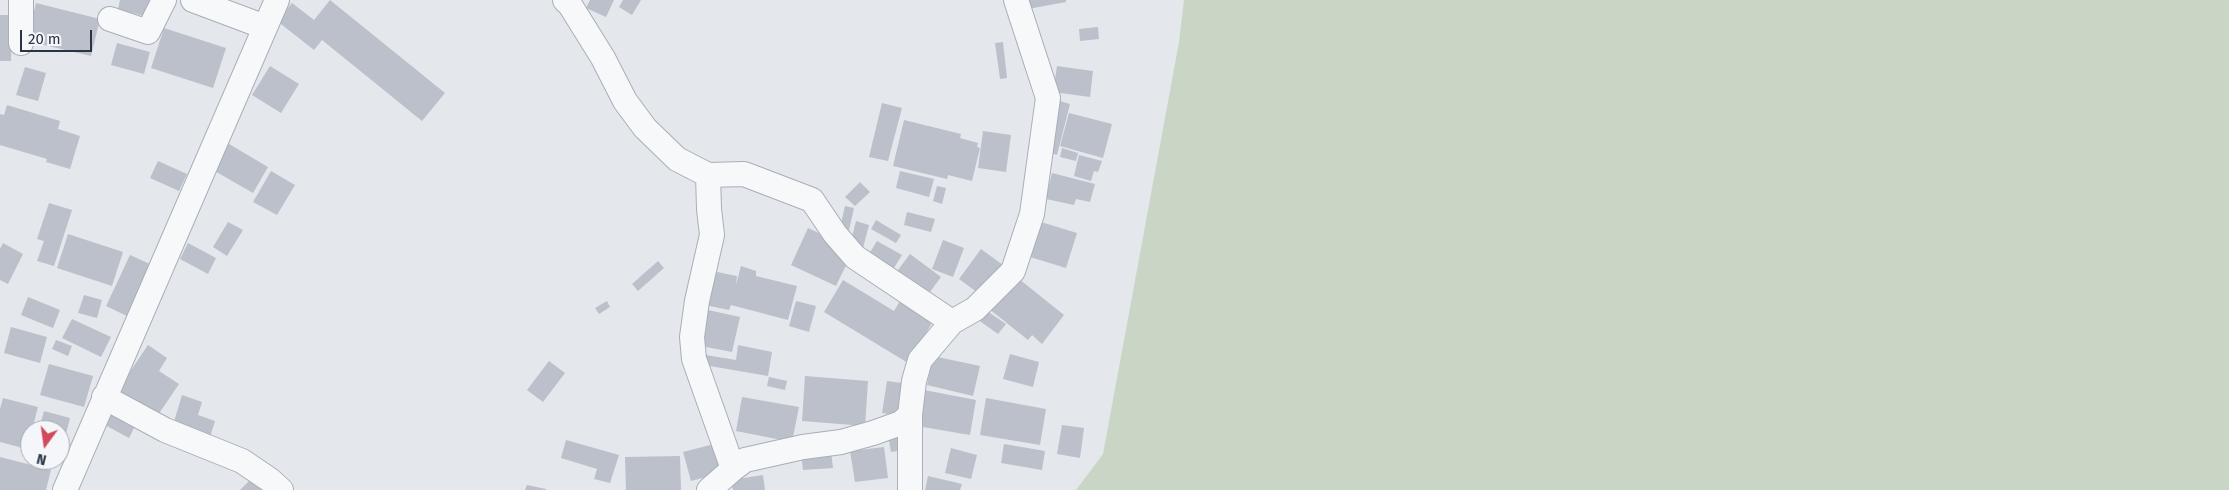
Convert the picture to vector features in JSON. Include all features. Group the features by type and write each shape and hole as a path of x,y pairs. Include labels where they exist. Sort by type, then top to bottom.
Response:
{"street":[{"path":"20,0 21,43"},
{"path":"110,19 148,32 164,0"},
{"path":"193,0 265,27"},
{"path":"65,490 277,0"},
{"path":"565,0 603,58 625,101 645,128 677,159 708,175 744,174 812,200 835,234 855,257 952,322"},
{"path":"910,490 910,415 914,381 920,360 952,322 975,309 1014,271 1032,214 1048,98 1016,0"},
{"path":"708,175 712,235 696,301 692,337 694,359 733,469"},
{"path":"104,398 165,430 242,461 282,490"},
{"path":"709,490 745,460 841,442 901,423 910,415"}],"green space":[{"path":"1184,0 2229,0 2229,490 1076,490 1103,454 1179,42"}],"building":[{"path":"120,0 152,0 148,17 118,9"},
{"path":"330,0 445,93 422,121 322,40 314,50 277,21 292,3 314,20"},
{"path":"590,0 614,0 606,17 586,8"},
{"path":"623,0 641,0 632,15 619,7"},
{"path":"1026,0 1066,0 1066,2 1028,9"},
{"path":"36,3 100,19 91,56 27,41"},
{"path":"0,15 12,15 11,61 0,61"},
{"path":"1098,27 1099,39 1080,41 1079,29"},
{"path":"164,28 226,48 213,88 151,68"},
{"path":"1003,42 1007,78 1000,79 995,43"},
{"path":"117,43 150,52 144,74 111,65"},
{"path":"270,66 299,84 281,113 252,95"},
{"path":"1057,66 1093,71 1090,97 1053,92"},
{"path":"25,67 46,73 38,101 16,95"},
{"path":"1060,101 1070,104 1057,155 1047,152"},
{"path":"882,103 902,108 888,161 869,157"},
{"path":"7,105 60,121 58,129 80,136 70,169 46,162 47,159 0,145 0,114 4,115"},
{"path":"1069,113 1112,124 1103,158 1060,146"},
{"path":"904,120 961,134 960,138 978,143 977,147 980,148 972,181 948,175 947,179 893,166"},
{"path":"983,131 1011,135 1006,172 978,168"},
{"path":"229,144 268,167 253,193 213,170"},
{"path":"1062,148 1078,153 1076,161 1060,157"},
{"path":"1079,155 1102,161 1098,172 1094,171 1091,181 1074,176"},
{"path":"158,161 187,174 179,191 150,178"},
{"path":"271,171 295,185 277,215 253,202"},
{"path":"900,171 934,179 929,197 896,188"},
{"path":"1052,173 1095,184 1090,202 1076,199 1074,205 1046,199"},
{"path":"860,182 870,192 855,206 845,197"},
{"path":"937,186 946,188 942,204 933,201"},
{"path":"49,203 72,210 54,266 37,261 44,241 37,239"},
{"path":"845,206 854,208 849,230 840,228"},
{"path":"907,212 935,219 931,232 904,225"},
{"path":"876,220 901,235 896,243 871,229"},
{"path":"856,221 869,225 863,248 850,245"},
{"path":"228,222 243,230 227,256 213,247"},
{"path":"1041,222 1077,233 1066,268 1030,257"},
{"path":"808,228 834,240 831,247 850,257 836,286 791,265"},
{"path":"68,234 123,252 112,286 57,268"},
{"path":"943,240 964,248 953,277 932,269"},
{"path":"877,241 902,255 894,268 869,254"},
{"path":"3,243 23,254 8,284 0,280 0,249"},
{"path":"188,243 216,258 208,274 180,259"},
{"path":"981,249 1003,265 981,295 959,279"},
{"path":"910,254 941,277 927,296 895,274"},
{"path":"130,255 152,265 127,316 106,306"},
{"path":"658,261 664,268 638,291 632,284"},
{"path":"741,266 756,271 756,276 797,286 788,320 731,305 729,310 705,305 712,271 737,276 736,285"},
{"path":"1014,275 1064,315 1042,344 1032,335 1028,340 988,308"},
{"path":"843,280 894,311 903,296 936,316 922,340 913,366 824,312"},
{"path":"84,295 102,300 97,318 78,313"},
{"path":"28,297 60,310 53,328 21,315"},
{"path":"607,301 610,307 599,314 595,308"},
{"path":"796,301 816,306 809,332 789,326"},
{"path":"984,309 1006,324 998,334 977,319"},
{"path":"708,310 740,317 732,352 701,346"},
{"path":"72,319 111,337 101,357 62,338"},
{"path":"11,327 47,337 40,363 4,353"},
{"path":"56,340 72,346 68,356 52,349"},
{"path":"148,345 167,358 159,371 179,384 156,418 117,391"},
{"path":"738,345 772,352 768,376 704,365 706,355 736,360"},
{"path":"1010,354 1039,362 1033,387 1003,379"},
{"path":"933,356 980,366 973,396 927,385"},
{"path":"549,361 565,373 543,402 527,390"},
{"path":"49,364 93,376 84,407 40,395"},
{"path":"805,376 868,381 865,426 802,421"},
{"path":"769,377 787,381 785,390 767,386"},
{"path":"887,381 902,383 897,415 882,413"},
{"path":"924,390 976,400 970,435 917,426"},
{"path":"182,395 202,402 198,415 215,421 210,437 173,425"},
{"path":"742,397 799,407 792,442 736,431"},
{"path":"3,398 38,407 35,420 20,420 20,447 0,442 0,409"},
{"path":"986,398 1046,409 1040,445 980,435"},
{"path":"44,411 70,418 70,420 42,420"},
{"path":"112,412 136,424 129,438 105,425"},
{"path":"1062,425 1084,428 1080,458 1057,454"},
{"path":"901,427 904,450 891,452 887,429"},
{"path":"566,440 619,455 610,483 594,479 597,469 561,458"},
{"path":"714,444 721,473 691,481 683,452"},
{"path":"1004,444 1045,451 1042,470 1001,463"},
{"path":"884,447 888,478 855,482 850,451"},
{"path":"951,448 977,455 971,479 945,473"},
{"path":"831,451 833,468 803,470 801,453"},
{"path":"680,456 681,490 626,490 625,457"},
{"path":"0,457 20,462 20,470 51,470 46,490 0,490"},
{"path":"763,475 765,490 733,490 731,480"},
{"path":"928,476 962,484 960,490 925,490"},
{"path":"252,478 264,490 240,490"},
{"path":"527,485 546,489 546,490 525,490"}]}
